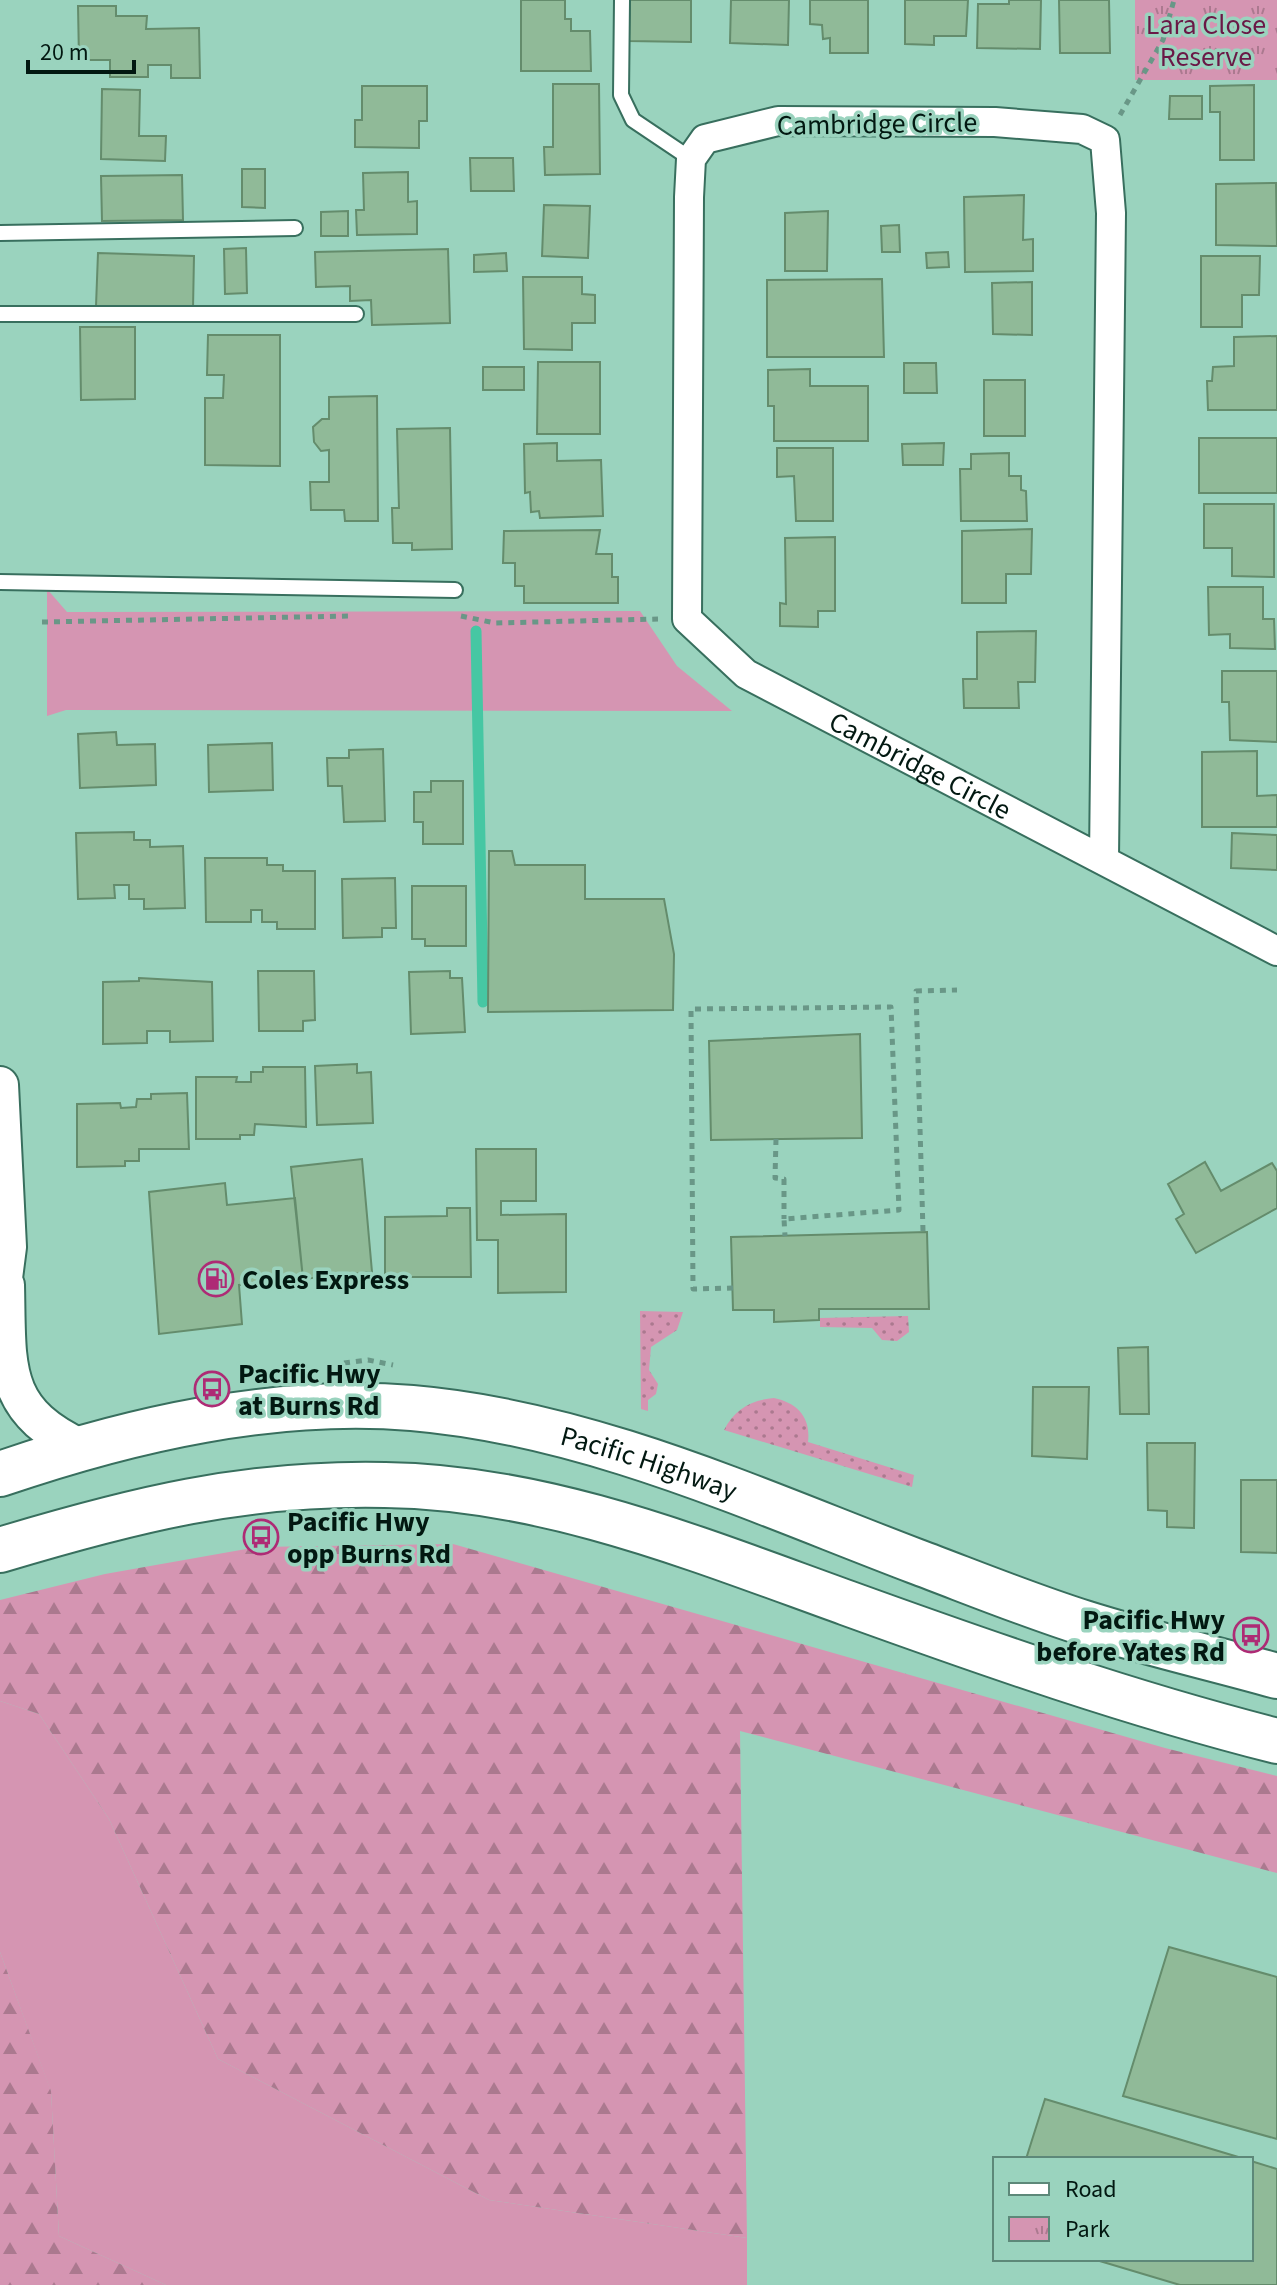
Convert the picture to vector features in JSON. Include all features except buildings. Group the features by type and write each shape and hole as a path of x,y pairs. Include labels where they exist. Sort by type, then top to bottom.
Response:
{"main road":[{"name":"Pacific Highway","path":"0,1474 82,1448 209,1419 314,1407 411,1408 517,1423 671,1467 1083,1623 1277,1676"},
{"path":"0,1550 136,1511 199,1497 264,1489 389,1485 516,1498 667,1538 900,1622 1183,1717 1277,1741"}],"street":[{"name":"Cambridge Circle","path":"691,159 705,139 778,121 995,122 1082,129 1105,140"},
{"path":"1104,859 1111,213 1105,140"},
{"path":"687,619 691,159"},
{"name":"Cambridge Circle","path":"687,619 746,674 1277,951"},
{"path":"0,1085 7,1176 3,1294 9,1370 15,1395 25,1412 82,1448"}],"lane":[{"path":"622,0 621,95 633,120 691,159"},
{"path":"0,233 295,228"},
{"path":"0,314 356,314"},
{"path":"0,582 455,590"}],"path":[{"path":"1105,140 1163,40 1174,0"},
{"path":"42,622 355,616"},
{"path":"448,616 495,623 687,619"},
{"path":"923,1231 916,991 957,990"},
{"path":"733,1288 693,1289 691,1009 891,1007 899,1210 784,1219"},
{"path":"776,1139 775,1178 784,1179 785,1236"}],"green space":[{"name":"Lara Close Reserve","path":"1135,0 1277,0 1277,80 1135,80"},
{"path":"47,589 67,612 640,611 677,666 732,711 66,710 47,716"},
{"path":"640,1311 683,1312 677,1330 651,1347 649,1370 658,1384 656,1394 648,1400 648,1411 641,1409"},
{"path":"908,1316 909,1332 897,1341 882,1340 872,1328 820,1327 820,1318"},
{"path":"774,1398 790,1404 801,1413 807,1426 808,1442 914,1475 912,1487 724,1430 744,1407"},
{"path":"453,1544 1165,1748 1277,1776 1277,1873 740,1731 747,2238 489,2200 218,2059 109,1819 39,1714 0,1701 0,1600 105,1574 257,1547"},
{"path":"0,1701 39,1714 109,1819 218,2059 489,2200 747,2238 747,2285 166,2285 59,2236 51,2092 0,1952"},
{"path":"0,1952 51,2091 59,2236 166,2285 0,2285"}],"waterway":[{"path":"476,631 483,1002"}],"place":[{"name":"Coles Express","path":"216,1279"},
{"name":"Pacific Hwy at Burns Rd","path":"212,1389"},
{"name":"Pacific Hwy opp Burns Rd","path":"261,1537"},
{"name":"Pacific Hwy before Yates Rd","path":"1251,1635"}]}
